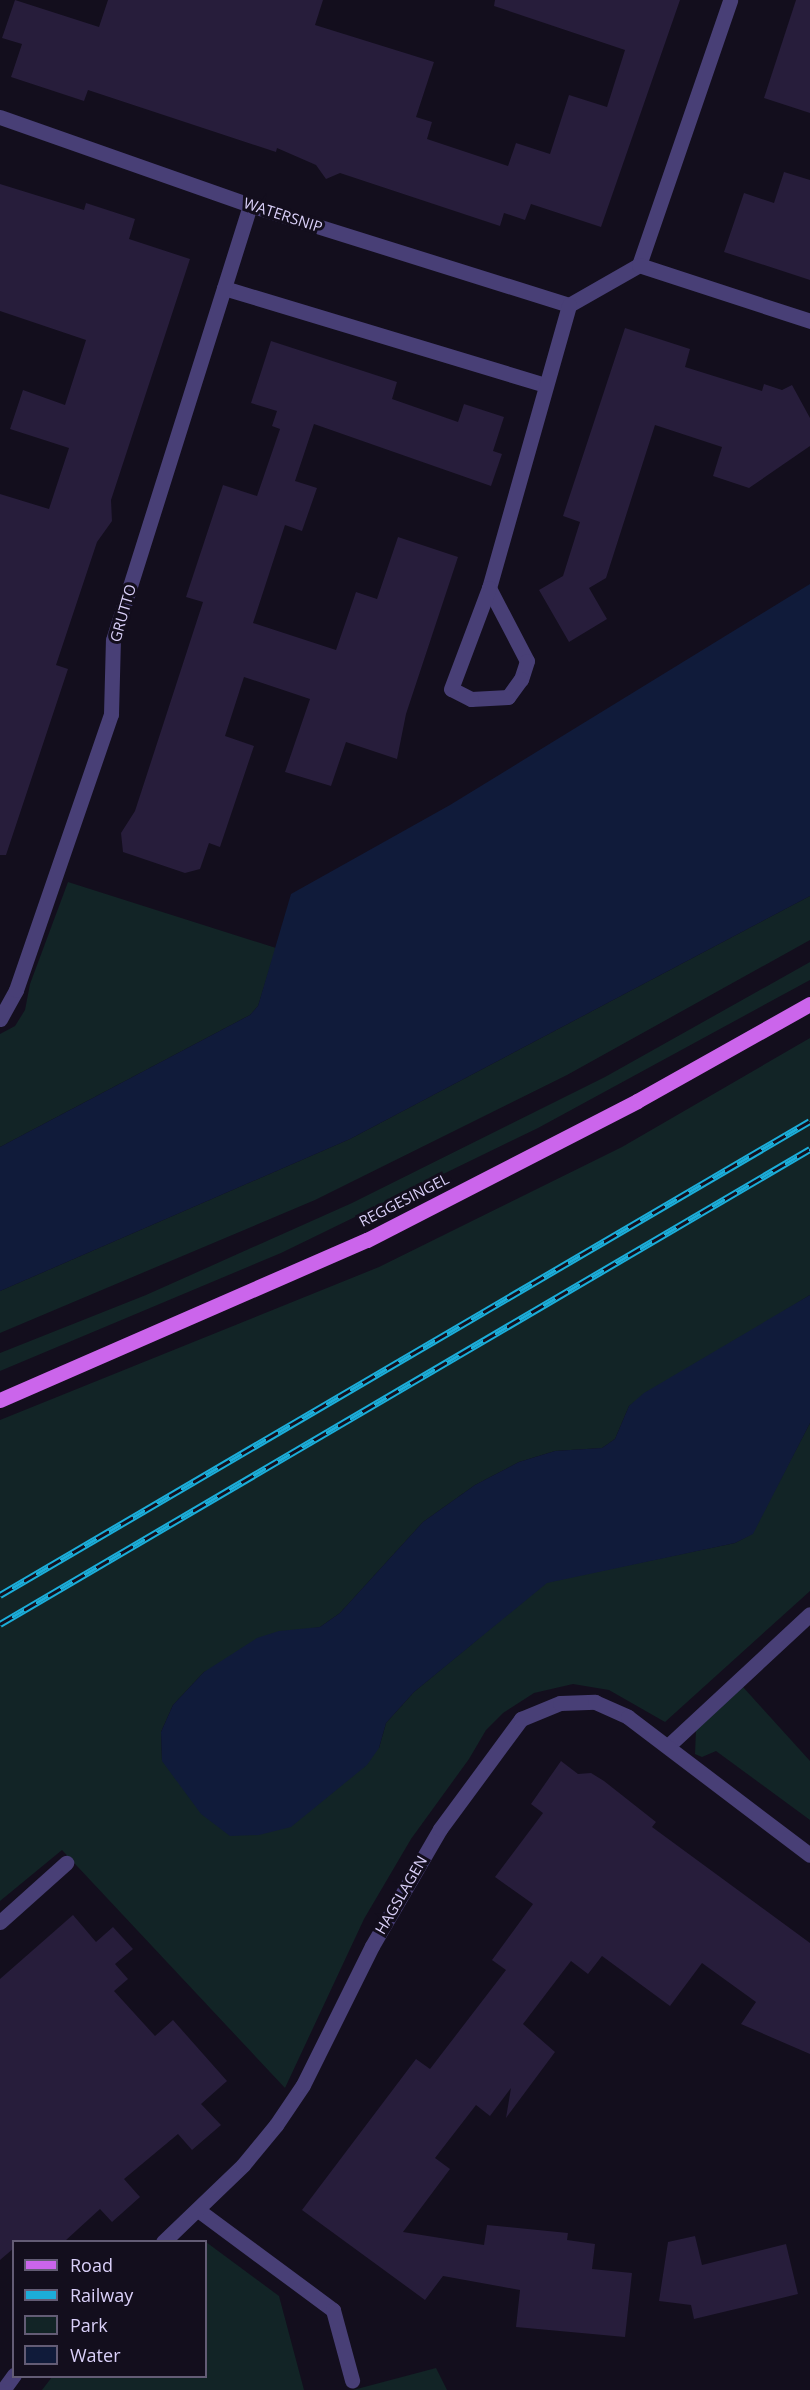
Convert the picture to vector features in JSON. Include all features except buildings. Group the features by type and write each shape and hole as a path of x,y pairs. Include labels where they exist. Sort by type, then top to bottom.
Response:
{"main road":[{"name":"REGGESINGEL","path":"0,1400 367,1240 637,1101 810,1004"}],"street":[{"path":"489,588 527,661 521,679 508,697 471,699 451,689 489,588 569,305 639,264 730,0"},
{"name":"WATERSNIP","path":"0,117 250,205 569,305"},
{"name":"GRUTTO","path":"0,1019 16,990 111,714 113,640 250,205"},
{"path":"639,264 810,321"},
{"path":"224,288 546,385"},
{"path":"669,1745 810,1614"},
{"name":"HAGSLAGEN","path":"164,2240 243,2166 303,2085 372,1946 440,1829 521,1719 560,1703 595,1702 627,1717 669,1745 810,1855"},
{"path":"0,1922 66,1863"},
{"path":"198,2210 333,2310 352,2380"},
{"path":"3,2390 12,2378"}],"green space":[{"path":"68,882 276,948 258,1006 250,1015 0,1147 0,1034 15,1026 25,1010 30,984"},
{"path":"810,896 810,940 567,1075 315,1200 0,1333 0,1291 350,1139"},
{"path":"810,962 810,980 538,1128 281,1253 0,1371 0,1353 146,1295 352,1203 605,1077"},
{"path":"810,1038 810,1295 629,1406 615,1439 602,1448 555,1451 519,1462 475,1485 423,1522 340,1613 320,1627 303,1630 204,1672 173,1705 161,1732 162,1761 379,1748 386,1723 414,1692 547,1582 735,1543 752,1534 810,1423 810,1591 665,1722 609,1690 573,1684 534,1693 503,1713 486,1730 469,1759 411,1839 364,1919 285,2088 62,1850 0,1901 0,1420 379,1267 622,1147"},
{"path":"743,1687 810,1761 810,1820 716,1751 702,1757 695,1754 696,1730"},
{"path":"207,2243 279,2296 304,2390 42,2390 51,2378 207,2378"},
{"path":"436,2368 447,2390 353,2390"}],"water":[{"path":"810,584 810,896 350,1139 0,1291 0,1147 250,1015 258,1006 291,894 450,805"},
{"path":"810,1295 810,1423 753,1534 735,1543 547,1583 414,1692 386,1723 379,1748 367,1765 291,1827 259,1835 230,1836 201,1814 162,1761 161,1732 173,1705 204,1672 257,1638 279,1631 320,1627 340,1613 423,1522 475,1485 519,1462 555,1451 602,1448 615,1439 629,1406 644,1393"}],"railway":[{"path":"0,1595 810,1121"},
{"path":"0,1624 810,1149"}]}
